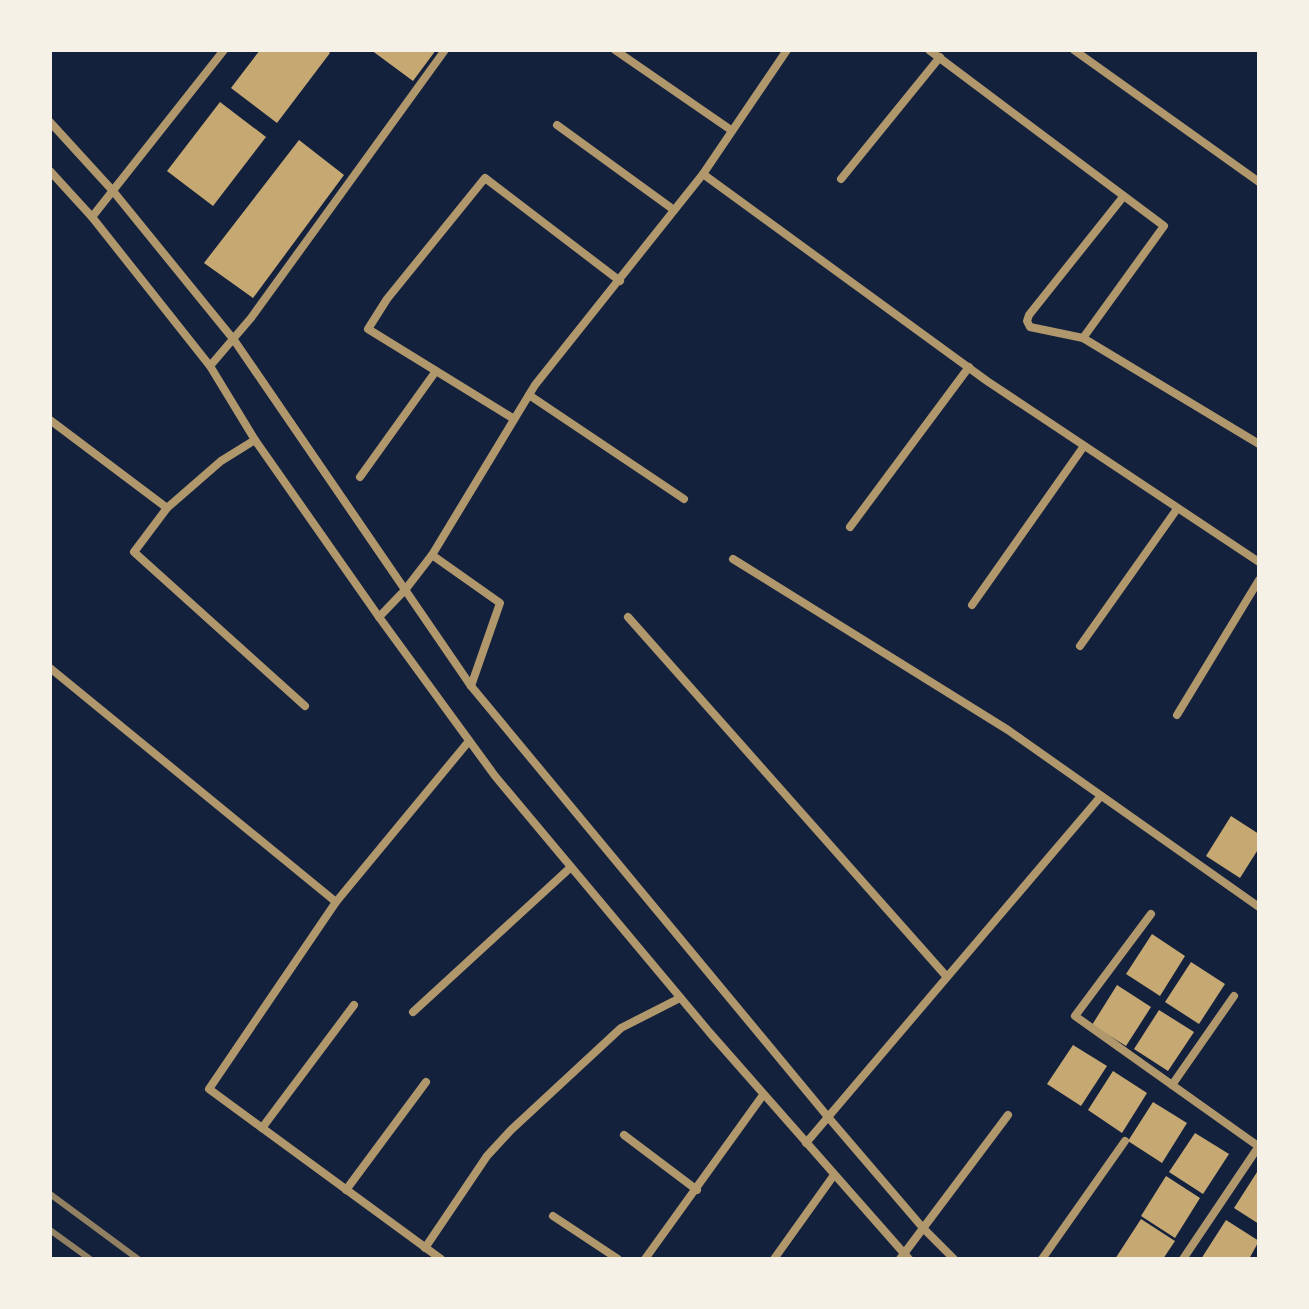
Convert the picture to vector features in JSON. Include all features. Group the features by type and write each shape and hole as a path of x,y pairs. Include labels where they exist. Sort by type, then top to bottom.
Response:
{"street":[{"path":"92,217 224,50"},
{"path":"210,366 234,340 445,50"},
{"path":"615,50 731,130"},
{"path":"379,617 432,555 529,395 703,174 787,50"},
{"path":"929,50 1164,226 1083,338"},
{"path":"1074,50 1259,182"},
{"path":"841,179 940,57"},
{"path":"50,122 113,191 234,340 471,686 828,1117 923,1228 954,1259"},
{"path":"557,125 674,210"},
{"path":"50,171 92,217 210,366 255,440 469,741 680,998 905,1257 923,1228 1008,1115"},
{"path":"703,174 969,367 1259,562"},
{"path":"514,419 368,329 396,287 485,178 620,281"},
{"path":"1123,197 1027,321 1030,327 1083,338 1259,444"},
{"path":"850,527 969,367"},
{"path":"360,477 436,371"},
{"path":"529,395 684,499"},
{"path":"50,420 167,508"},
{"path":"255,440 221,461 167,508 134,552 305,706"},
{"path":"972,605 1084,446"},
{"path":"1080,646 1177,509"},
{"path":"432,555 500,603 471,686"},
{"path":"733,559 1008,730 1259,907"},
{"path":"1177,715 1259,580"},
{"path":"628,617 947,977"},
{"path":"50,668 336,902"},
{"path":"441,1259 209,1089 336,902 469,741"},
{"path":"806,1143 1101,796"},
{"path":"413,1012 571,867"},
{"path":"1151,914 1075,1016 1259,1146 1183,1259"},
{"path":"1172,1085 1234,996"},
{"path":"425,1248 487,1156 511,1130 621,1028 680,998"},
{"path":"262,1128 354,1005"},
{"path":"346,1190 426,1082"},
{"path":"645,1259 763,1095"},
{"path":"624,1135 697,1190"},
{"path":"1042,1259 1125,1141"},
{"path":"774,1259 834,1175"},
{"path":"553,1216 618,1259"}],"building":[{"path":"260,50 327,50 330,53 277,123 231,88"},
{"path":"371,50 436,50 413,81"},
{"path":"220,102 266,137 213,206 167,171"},
{"path":"299,140 344,175 253,298 204,263"},
{"path":"1231,816 1259,834 1259,848 1240,878 1206,856"},
{"path":"1152,934 1185,956 1160,996 1126,974"},
{"path":"1191,962 1225,984 1199,1024 1165,1002"},
{"path":"1117,985 1151,1007 1126,1046 1092,1025"},
{"path":"1159,1010 1194,1032 1168,1071 1134,1049"},
{"path":"1073,1045 1107,1066 1081,1106 1047,1084"},
{"path":"1113,1071 1147,1093 1122,1133 1088,1110"},
{"path":"1153,1102 1187,1123 1162,1163 1128,1141"},
{"path":"1195,1133 1229,1154 1203,1194 1169,1172"},
{"path":"1259,1169 1259,1224 1234,1208"},
{"path":"1166,1176 1200,1198 1175,1238 1141,1216"},
{"path":"1141,1219 1175,1241 1163,1259 1115,1259"},
{"path":"1226,1220 1259,1241 1249,1259 1201,1259"}],"railway":[{"path":"50,1194 138,1259"},
{"path":"50,1230 90,1259"}]}
